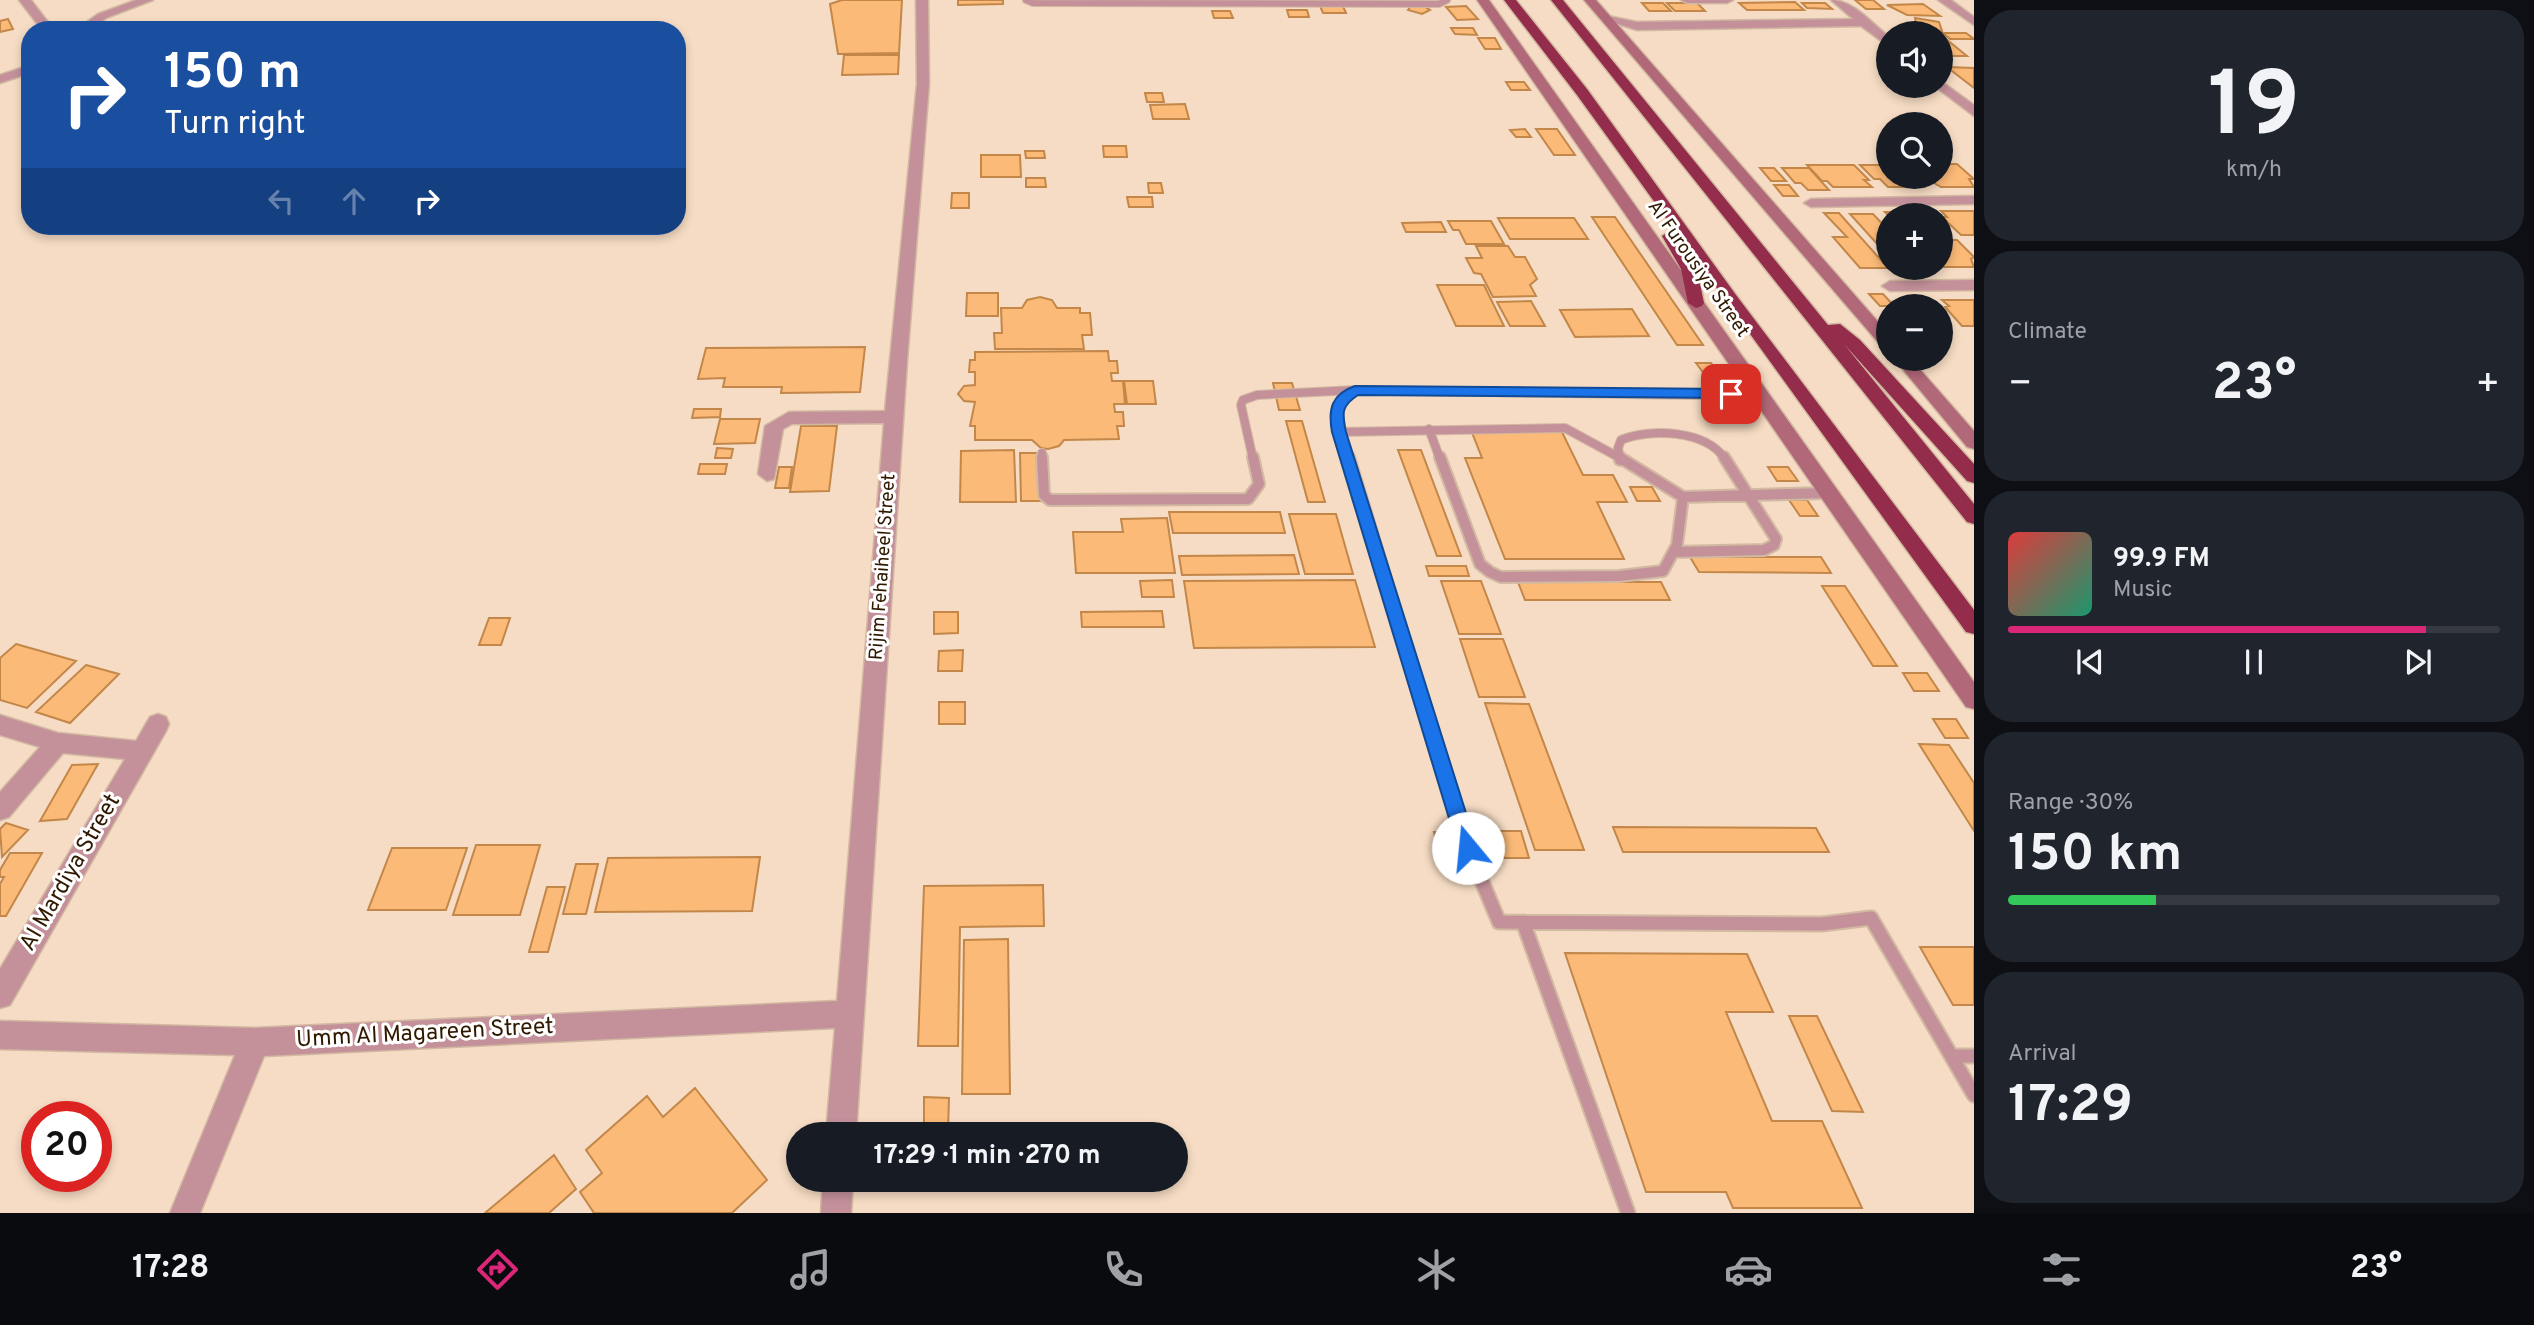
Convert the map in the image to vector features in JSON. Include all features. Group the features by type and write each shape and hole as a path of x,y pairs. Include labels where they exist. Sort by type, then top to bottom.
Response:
{"highway":[{"name":"Al Furousiya Street","path":"1510,0 1582,92 1730,298 1974,625"},
{"path":"1557,0 1974,517"},
{"path":"1582,92 1592,122 1681,253 1689,269 1696,303"},
{"path":"1801,302 1854,344 1974,476"},
{"path":"1958,604 1974,634"}],"main road":[{"name":"Al Furousiya Street","path":"1483,0 1974,700"},
{"path":"1590,0 1876,329"},
{"path":"1912,371 1974,443"}],"street":[{"path":"25,0 41,21"},
{"path":"95,21 147,0"},
{"name":"Rijim Fehaiheel Street","path":"842,1122 894,417 923,84 922,0"},
{"path":"1687,0 1732,5 1749,23"},
{"path":"1702,0 1723,24"},
{"path":"1837,0 1876,32"},
{"path":"1944,0 1974,22"},
{"path":"1608,19 1637,26 1865,22"},
{"path":"1623,38 1637,26"},
{"path":"0,79 21,72"},
{"path":"1953,95 1974,112"},
{"path":"1811,203 1974,200"},
{"path":"1890,286 1974,285"},
{"path":"767,474 774,426 789,418 894,417"},
{"name":"Al Mardiya Street","path":"0,995 158,724"},
{"path":"0,725 58,743 142,751"},
{"path":"0,809 58,743"},
{"name":"Umm Al Magareen Street","path":"0,1035 256,1042 849,1014"},
{"path":"185,1213 256,1042"},
{"path":"836,1213 837,1192"}],"lane":[{"path":"1026,0 1033,3 1439,4 1447,0"},
{"path":"1355,390 1340,400 1335,411 1339,432 1468,848 1499,922 1822,924 1871,918 1974,1095"},
{"path":"1042,453 1044,495 1050,500 1248,499 1259,484 1241,405 1243,400 1257,395 1355,390 1760,396"},
{"path":"1339,432 1565,428 1581,434 1683,497 1827,493"},
{"path":"1429,429 1480,564 1501,577 1663,571 1675,552 1682,528 1683,497"},
{"path":"1620,460 1618,449 1621,440 1626,438 1696,435 1709,439 1719,450 1776,539 1774,545 1764,550 1675,552"},
{"path":"1523,922 1628,1213"},
{"path":"1951,1056 1974,1056"}],"building":[{"path":"842,0 902,0 899,53 838,54 830,4"},
{"path":"958,0 1003,0 1003,4 958,5"},
{"path":"1855,0 1873,0 1884,9 1866,9"},
{"path":"1795,2 1804,10 1747,10 1739,3"},
{"path":"1642,3 1663,3 1671,11 1649,11"},
{"path":"1667,3 1697,3 1705,11 1675,11"},
{"path":"1802,3 1825,3 1832,9 1807,8"},
{"path":"1923,4 1940,16 1907,15 1887,5"},
{"path":"1320,6 1343,6 1346,13 1323,13"},
{"path":"1466,6 1478,19 1457,20 1446,7"},
{"path":"1410,7 1425,7 1430,10 1422,14 1408,10"},
{"path":"1287,10 1307,10 1309,17 1289,17"},
{"path":"1212,11 1230,11 1233,18 1214,18"},
{"path":"8,19 13,29 0,32 0,21"},
{"path":"1451,28 1473,28 1477,35 1455,34"},
{"path":"1953,33 1966,33 1974,39 1953,39"},
{"path":"1478,38 1495,38 1501,49 1485,49"},
{"path":"1953,45 1967,56 1953,56"},
{"path":"844,55 899,55 898,74 842,75"},
{"path":"1953,67 1974,68 1974,88 1953,72"},
{"path":"1506,82 1524,82 1530,90 1511,90"},
{"path":"1145,93 1162,93 1164,102 1147,102"},
{"path":"1185,104 1189,119 1153,119 1150,105"},
{"path":"1525,129 1531,137 1516,137 1510,130"},
{"path":"1536,129 1557,129 1575,155 1554,155"},
{"path":"1103,146 1126,146 1127,157 1104,157"},
{"path":"1025,151 1044,151 1045,158 1026,158"},
{"path":"981,155 1020,155 1021,177 981,177"},
{"path":"1953,164 1957,164 1974,179 1969,179 1974,187 1953,187"},
{"path":"1807,165 1854,165 1869,180 1864,180 1872,187 1833,187 1827,181 1822,181"},
{"path":"1860,165 1876,165 1874,179"},
{"path":"1760,168 1774,168 1786,181 1771,181"},
{"path":"1782,168 1809,168 1829,190 1808,190 1801,183 1795,183"},
{"path":"1026,178 1045,178 1046,187 1026,187"},
{"path":"1148,183 1161,183 1163,193 1149,193"},
{"path":"1774,185 1789,185 1798,196 1783,196"},
{"path":"952,193 969,193 969,208 951,208"},
{"path":"1127,197 1152,197 1153,207 1129,207"},
{"path":"1953,211 1974,211 1974,235 1961,235 1953,227"},
{"path":"1824,213 1839,213 1876,255 1876,268 1860,268 1833,237 1847,237"},
{"path":"1850,214 1873,214 1876,217 1876,243"},
{"path":"1592,217 1615,217 1703,345 1677,345"},
{"path":"1498,218 1574,218 1588,239 1510,239"},
{"path":"1448,221 1491,221 1504,244 1466,244 1459,230 1453,230"},
{"path":"1441,222 1446,232 1406,232 1402,223"},
{"path":"1953,240 1957,240 1974,257 1971,259 1974,267 1953,267"},
{"path":"1476,246 1508,246 1515,257 1525,257 1537,279 1530,285 1536,296 1493,297 1481,274 1474,273 1466,258 1482,258"},
{"path":"1437,285 1484,285 1504,326 1456,326"},
{"path":"967,293 998,293 998,316 966,316"},
{"path":"1040,297 1052,300 1057,308 1080,308 1080,313 1090,313 1092,335 1082,335 1084,349 995,349 994,333 1002,333 1001,308 1022,308 1027,300"},
{"path":"1953,300 1974,300 1974,326 1962,326 1953,316"},
{"path":"1531,301 1545,326 1510,326 1497,302"},
{"path":"1632,309 1649,336 1575,337 1560,310"},
{"path":"865,347 860,392 781,393 782,387 723,387 725,378 698,379 706,348"},
{"path":"1108,351 1109,361 1117,361 1118,373 1111,373 1112,381 1123,381 1125,404 1114,404 1115,412 1123,412 1124,426 1117,426 1119,439 1064,440 1059,446 1048,449 1041,448 1032,440 975,440 975,426 970,426 975,402 964,401 958,394 964,386 975,385 975,372 969,372 970,360 975,360 975,352"},
{"path":"1696,363 1711,363 1729,386 1714,387"},
{"path":"1124,381 1153,381 1156,404 1127,404"},
{"path":"1273,383 1292,383 1300,410 1279,410"},
{"path":"1727,404 1742,405 1748,413 1733,413"},
{"path":"694,409 721,409 720,417 692,418"},
{"path":"720,419 760,419 755,443 714,444"},
{"path":"1286,421 1302,421 1325,502 1308,502"},
{"path":"801,426 837,426 829,491 790,492"},
{"path":"1471,430 1561,430 1583,475 1613,475 1627,502 1597,502 1624,559 1505,559 1465,458 1482,458"},
{"path":"717,448 733,449 731,458 715,458"},
{"path":"1014,450 1016,502 960,502 961,451"},
{"path":"1398,450 1421,450 1461,556 1437,556"},
{"path":"1020,453 1038,453 1040,501 1021,501"},
{"path":"700,464 727,464 725,474 698,474"},
{"path":"779,467 792,467 789,488 775,488"},
{"path":"1768,467 1788,467 1798,481 1777,481"},
{"path":"1630,487 1652,487 1660,501 1637,501"},
{"path":"1789,500 1807,500 1818,516 1800,516"},
{"path":"1169,512 1280,512 1285,533 1173,533"},
{"path":"1289,514 1336,514 1353,574 1305,574"},
{"path":"1167,518 1175,573 1076,573 1073,532 1123,532 1121,519"},
{"path":"1294,555 1299,574 1182,575 1179,556"},
{"path":"1690,557 1821,557 1831,573 1699,572"},
{"path":"1426,566 1466,566 1469,576 1429,576"},
{"path":"1172,580 1174,597 1142,597 1140,581"},
{"path":"1355,580 1375,647 1194,648 1184,581"},
{"path":"1441,581 1481,581 1501,634 1459,634"},
{"path":"1518,582 1661,582 1670,600 1525,600"},
{"path":"1822,586 1845,586 1897,666 1873,666"},
{"path":"1162,611 1164,627 1082,627 1081,612"},
{"path":"934,612 958,612 958,633 934,634"},
{"path":"489,618 510,618 501,645 479,645"},
{"path":"1460,639 1503,639 1525,697 1479,697"},
{"path":"16,644 76,661 27,708 0,700 0,658"},
{"path":"963,650 962,671 938,671 939,651"},
{"path":"86,665 119,674 70,723 36,712"},
{"path":"1903,673 1927,673 1939,691 1914,691"},
{"path":"939,702 965,702 965,724 939,724"},
{"path":"1485,703 1529,704 1584,850 1535,850"},
{"path":"1933,719 1956,719 1968,738 1945,738"},
{"path":"1919,744 1949,745 1974,783 1974,831"},
{"path":"98,764 67,819 40,821 72,765"},
{"path":"6,823 28,830 2,857 0,829"},
{"path":"1613,827 1816,828 1829,852 1623,852"},
{"path":"1495,831 1521,831 1529,858 1504,858"},
{"path":"1434,832 1457,832 1466,863 1442,862"},
{"path":"476,845 540,845 520,915 453,915"},
{"path":"392,848 467,848 446,910 368,910"},
{"path":"10,853 42,853 6,916 0,916 0,884 4,877 0,877 0,870"},
{"path":"760,857 752,911 595,912 608,858"},
{"path":"576,864 598,864 586,914 563,914"},
{"path":"1043,885 1044,926 960,927 958,1046 918,1046 924,886"},
{"path":"547,887 565,887 548,952 529,952"},
{"path":"1008,939 1010,1094 962,1094 964,940"},
{"path":"1920,947 1974,947 1974,1005 1953,1005"},
{"path":"1565,953 1747,954 1773,1012 1726,1012 1772,1121 1822,1121 1862,1208 1733,1208 1726,1192 1646,1192"},
{"path":"1789,1016 1817,1016 1863,1112 1832,1111"},
{"path":"695,1088 767,1180 732,1213 594,1213 580,1192 602,1173 586,1150 647,1096 663,1117"},
{"path":"924,1097 949,1098 948,1122 924,1122"},
{"path":"554,1155 576,1189 549,1213 485,1213"}],"route":[{"path":"1468,848 1339,432 1335,411 1340,400 1355,390 1731,394"}]}
